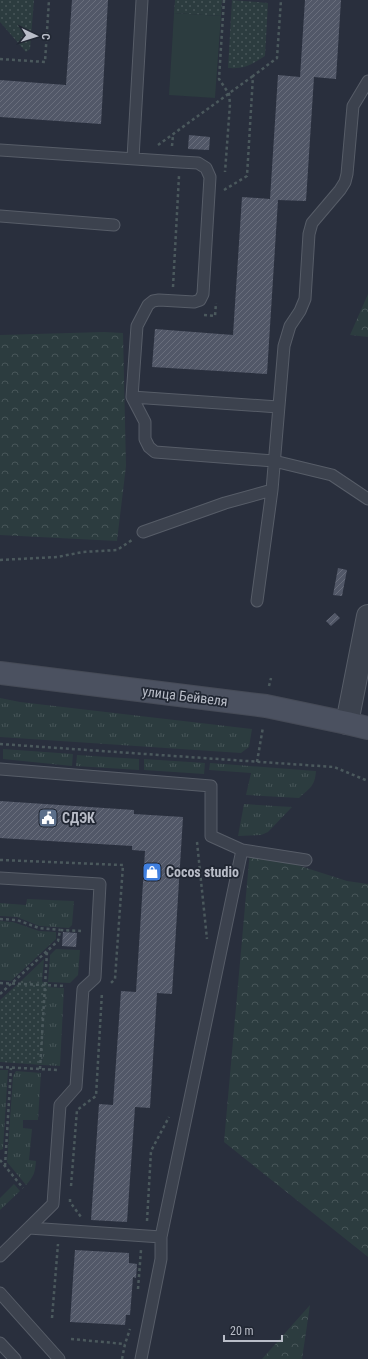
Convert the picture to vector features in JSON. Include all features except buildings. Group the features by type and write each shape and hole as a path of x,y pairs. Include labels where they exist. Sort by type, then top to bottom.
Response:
{"main road":[{"name":"улица Бейвеля","path":"0,673 266,706 368,728"}],"street":[{"path":"347,723 368,616"}],"lane":[{"path":"136,158 142,0"},
{"path":"257,601 272,490 284,346 290,326 300,311 305,298 309,234 312,223 345,182 353,106 368,81"},
{"path":"0,150 198,163 206,168 210,177 203,294 200,300 194,302 153,301 148,305 137,326 132,397 145,422 148,447 155,452 274,461 332,474 368,500"},
{"path":"0,216 114,225"},
{"path":"132,397 278,407"},
{"path":"143,532 225,503 272,490"},
{"path":"0,769 211,786 211,836 242,850 306,860"},
{"path":"141,1359 161,1259 161,1237 242,850"},
{"path":"0,878 100,884 95,978 83,989 76,1087 60,1105 53,1204 0,1256"},
{"path":"29,1228 161,1237"},
{"path":"0,1293 59,1359"},
{"path":"0,1343 15,1359"}],"path":[{"path":"0,59 45,62 49,0"},
{"path":"136,158 254,76 277,58 281,0"},
{"path":"208,200 247,176 254,76"},
{"path":"172,301 180,162"},
{"path":"0,560 57,557 83,552 117,550 143,532"},
{"path":"0,744 334,767 368,781"},
{"path":"197,839 207,942"},
{"path":"0,860 123,866 115,979 102,991 96,1096 77,1110 71,1187"},
{"path":"0,918 17,920 38,928 81,931"},
{"path":"0,994 58,941 60,930"},
{"path":"40,1070 47,952"},
{"path":"0,983 66,986"},
{"path":"0,1067 59,1070"},
{"path":"5,1166 11,1068"},
{"path":"146,1226 151,1151 171,1114"},
{"path":"0,1160 23,1188"},
{"path":"71,1195 70,1202 82,1217"},
{"path":"137,1296 142,1242"},
{"path":"52,1318 58,1244"},
{"path":"122,1359 131,1325"},
{"path":"71,1340 125,1344"}],"green space":[{"path":"0,0 34,0 30,49 26,52 0,22"},
{"path":"175,0 222,0 221,16 174,13"},
{"path":"232,0 268,3 265,56 251,64 239,68 228,68"},
{"path":"174,13 221,16 215,98 169,95"},
{"path":"368,294 368,337 350,335"},
{"path":"104,332 123,333 126,466 117,541 0,535 0,335"},
{"path":"0,698 20,702 252,729 249,747 241,753 0,737"},
{"path":"3,749 73,754 72,766 3,759"},
{"path":"77,755 139,759 139,770 76,766"},
{"path":"144,759 205,763 204,774 144,770"},
{"path":"210,763 316,771 313,783 299,798 246,795 251,773 209,770"},
{"path":"244,804 292,807 268,832 261,835 238,836"},
{"path":"250,850 347,881 368,884 368,1257 224,1142"},
{"path":"27,899 74,901 72,925 69,928 39,926 17,917 0,916 0,903 26,905"},
{"path":"0,921 13,922 39,931 56,932 56,939 11,981 0,980"},
{"path":"56,949 80,950 78,975 70,983 48,982 50,955"},
{"path":"44,959 42,982 21,981"},
{"path":"21,981 48,982 42,1065 0,1062 0,1000"},
{"path":"47,987 64,988 60,1066 42,1065"},
{"path":"0,1070 8,1070 3,1149 0,1150"},
{"path":"16,1071 41,1073 38,1120 23,1120 23,1128 32,1129 29,1160 36,1161 34,1174 26,1185 7,1162 13,1076"},
{"path":"14,1184 20,1191 0,1210 0,1198"},
{"path":"310,1305 302,1359 262,1359"}],"place":[{"name":"СДЭК","path":"48,818"},
{"name":"Cocos studio","path":"152,872"}]}
